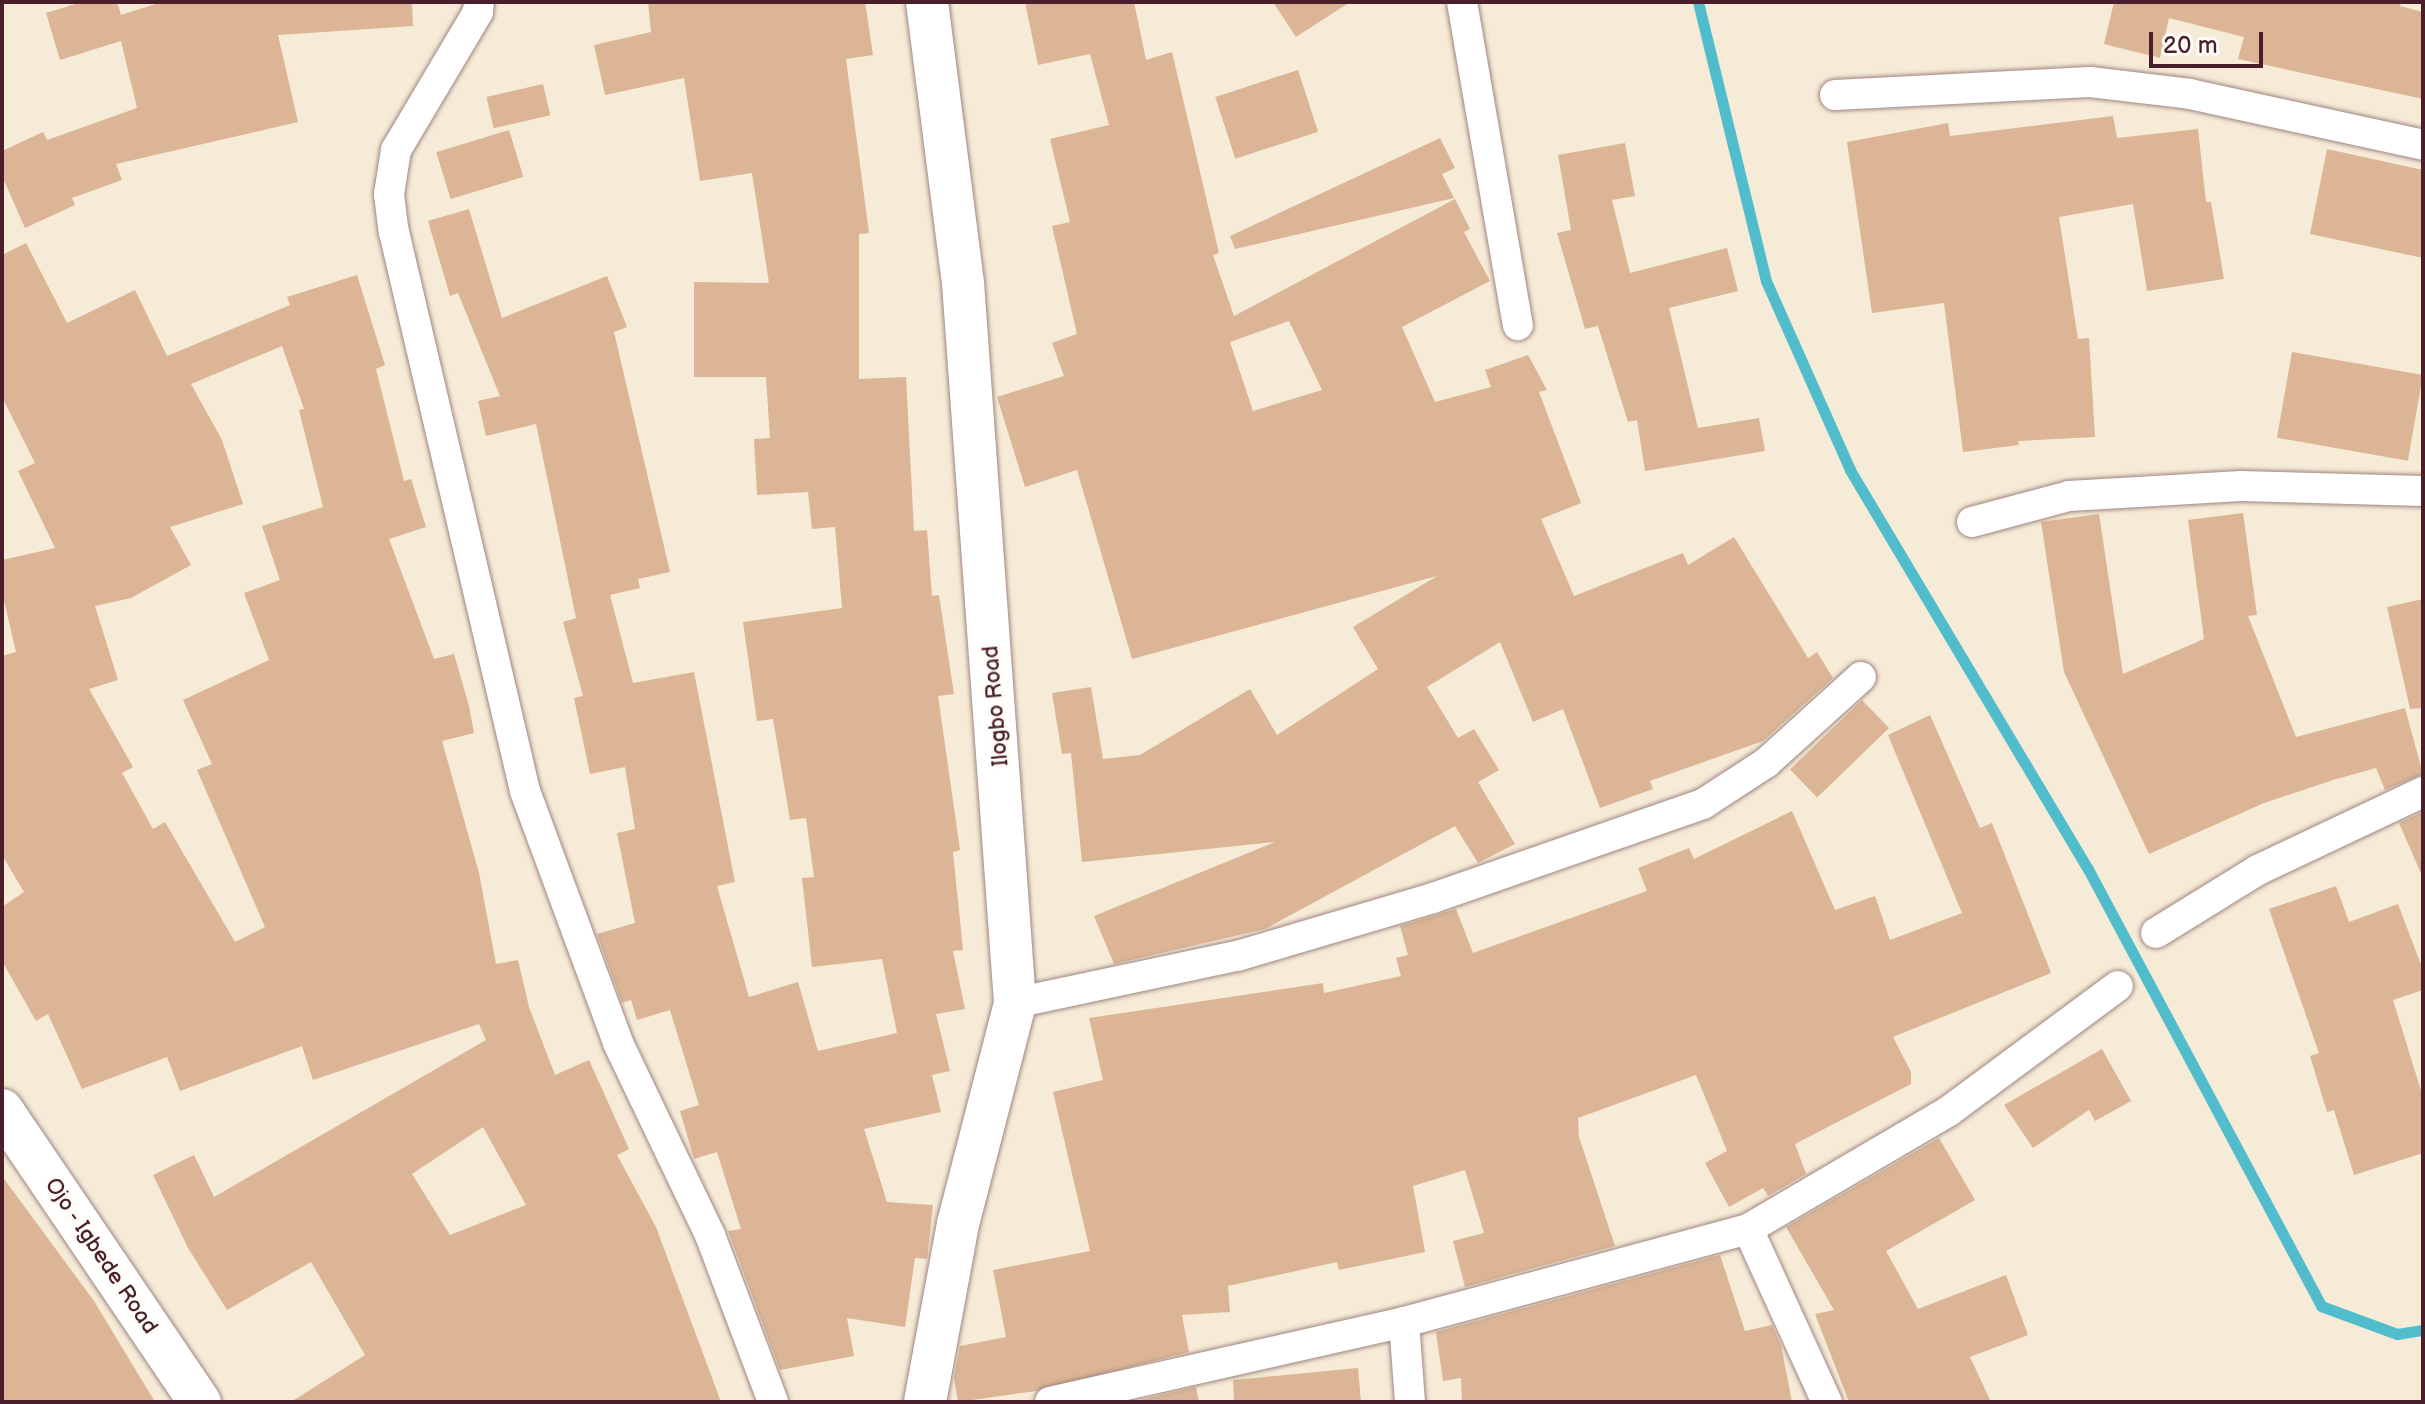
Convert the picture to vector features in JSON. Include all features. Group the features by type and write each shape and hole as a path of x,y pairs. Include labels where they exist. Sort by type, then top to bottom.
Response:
{"main road":[{"name":"Ilogbo Road","path":"925,1402 958,1224 1015,1003 963,283 927,2"},
{"name":"Ojo - Igbede Road","path":"2,1110 200,1402"}],"street":[{"path":"479,2 478,12 396,150 389,194 394,232 525,791 618,1043 710,1235 773,1402"},
{"path":"1462,2 1518,325"},
{"path":"1835,95 2090,82 2190,94 2423,145"},
{"path":"1972,522 2069,496 2241,486 2423,491"},
{"path":"1015,1003 1237,956 1433,898 1703,804 1766,763 1861,677"},
{"path":"2156,933 2258,870 2423,792"},
{"path":"1050,1402 1404,1322 1748,1229 1949,1111 2118,986"},
{"path":"1748,1229 1827,1402"},
{"path":"1404,1322 1410,1402"}],"building":[{"path":"82,2 117,2 121,15 162,2 412,2 413,26 278,35 298,122 116,164 122,180 72,198 75,205 25,228 2,176 2,151 43,132 47,140 137,108 121,41 60,60 46,13"},
{"path":"648,2 865,2 873,55 846,59 869,233 859,234 859,379 906,377 914,531 927,530 932,596 939,595 954,694 938,696 960,850 953,852 963,950 953,951 965,1009 936,1014 950,1071 932,1075 941,1112 864,1129 887,1202 933,1205 927,1259 915,1258 905,1327 847,1318 854,1356 780,1370 728,1231 741,1229 717,1152 694,1159 680,1111 699,1105 670,1010 637,1020 631,1000 622,1003 597,934 635,923 617,833 635,829 625,767 590,774 574,698 583,696 563,622 576,618 536,424 486,436 478,401 500,396 458,293 450,296 428,221 469,209 502,318 607,276 627,327 614,332 670,572 638,579 640,588 610,595 633,683 694,672 735,882 717,886 749,997 798,982 818,1051 897,1033 882,959 812,967 802,878 814,877 806,818 790,820 773,719 757,721 743,622 842,608 835,527 812,529 808,492 757,495 754,439 770,438 766,377 694,377 694,282 769,283 752,173 700,181 684,78 605,95 594,45 651,32"},
{"path":"1025,2 1134,2 1146,60 1172,52 1219,253 1213,255 1234,316 1455,199 1470,229 1464,232 1490,281 1402,327 1435,402 1491,387 1485,370 1528,355 1547,390 1539,392 1581,503 1541,519 1574,596 1683,553 1688,565 1734,537 1808,658 1817,652 1833,678 1763,741 1650,781 1653,789 1600,808 1563,709 1533,722 1500,642 1427,687 1458,738 1474,729 1499,770 1478,782 1515,844 1478,863 1455,826 1265,929 1114,964 1094,916 1275,842 1082,862 1071,753 1062,754 1052,693 1091,687 1103,759 1140,755 1250,689 1277,735 1378,669 1353,627 1437,576 1132,659 1077,470 1025,487 997,397 1064,376 1052,343 1077,334 1052,226 1070,222 1050,139 1109,125 1090,54 1038,65","holes":["1289,321 1322,390 1253,411 1230,342"]},
{"path":"1273,2 1350,2 1296,37"},
{"path":"2114,2 2401,2 2400,6 2423,12 2423,99 2238,59 2244,37 2169,18 2160,58 2104,44"},
{"path":"1298,70 1318,132 1235,159 1215,97"},
{"path":"543,84 550,115 494,128 486,97"},
{"path":"2113,116 2117,138 2198,129 2206,202 2211,202 2224,279 2147,291 2133,204 2059,217 2078,339 2089,338 2095,437 2018,441 2019,445 1963,452 1944,303 1872,313 1847,142 1948,123 1950,136"},
{"path":"509,130 523,177 451,199 436,152"},
{"path":"1440,138 1455,168 1442,174 1454,198 1235,249 1230,236"},
{"path":"1625,143 1635,196 1612,200 1630,273 1727,248 1738,291 1669,308 1698,428 1759,418 1765,451 1645,471 1637,420 1628,422 1598,326 1585,329 1557,233 1571,230 1558,155"},
{"path":"2327,149 2423,170 2423,258 2310,234"},
{"path":"26,243 67,323 135,290 167,356 290,305 287,297 357,275 385,365 376,369 404,481 411,479 426,527 389,539 434,659 454,654 469,706 474,733 442,741 479,873 496,964 518,960 529,1007 555,1075 589,1060 629,1149 617,1155 656,1227 721,1402 291,1402 365,1355 311,1262 227,1310 188,1248 153,1175 194,1155 214,1197 486,1040 479,1024 313,1080 302,1046 180,1091 167,1057 82,1089 48,1014 36,1021 2,961 2,907 24,892 2,855 2,656 16,652 2,592 2,560 55,548 18,471 35,463 2,397 2,255","holes":["282,346 304,409 299,410 323,507 262,526 280,580 244,593 269,660 183,700 212,764 197,770 265,927 235,942 165,822 153,829 122,773 133,767 89,689 118,680 95,606 131,598 191,565 170,527 243,504 222,440 191,384","483,1127 526,1205 450,1235 412,1174"]},
{"path":"2292,352 2423,375 2408,461 2277,438"},
{"path":"2243,513 2257,615 2248,616 2296,737 2405,708 2423,774 2385,790 2376,768 2333,780 2264,803 2149,854 2064,672 2041,522 2099,514 2123,674 2204,639 2188,520"},
{"path":"2423,599 2423,708 2410,709 2387,607"},
{"path":"1862,700 1889,728 1817,798 1790,769"},
{"path":"1930,715 1980,828 1992,823 2051,973 1893,1037 1911,1072 1911,1084 1795,1144 1806,1174 1768,1196 1763,1188 1729,1207 1705,1163 1727,1151 1696,1075 1578,1118 1579,1137 1615,1246 1465,1287 1453,1241 1484,1233 1465,1170 1413,1186 1425,1252 1339,1270 1337,1262 1228,1286 1230,1312 1182,1315 1189,1352 1036,1391 958,1402 954,1378 960,1346 1006,1337 993,1270 1090,1251 1053,1092 1103,1080 1089,1018 1323,983 1324,993 1401,976 1396,958 1408,955 1400,926 1456,909 1473,953 1647,891 1638,868 1689,848 1694,859 1792,811 1835,910 1875,896 1890,940 1962,913 1888,735"},
{"path":"2423,812 2423,878 2399,823"},
{"path":"2336,886 2349,922 2398,904 2423,970 2423,990 2393,1000 2423,1097 2423,1153 2354,1175 2334,1110 2327,1112 2310,1056 2319,1053 2269,909"},
{"path":"2102,1049 2131,1101 2095,1121 2089,1110 2033,1148 2004,1105"},
{"path":"1939,1138 1975,1200 1886,1251 1918,1309 2006,1275 2028,1335 1970,1357 1991,1402 1849,1402 1815,1314 1834,1310 1786,1227"},
{"path":"2,1176 94,1301 155,1402 2,1402"},
{"path":"1720,1255 1745,1331 1772,1325 1781,1345 1792,1402 1462,1402 1461,1378 1443,1381 1436,1332"},
{"path":"1358,1368 1361,1402 1234,1402 1233,1380"},
{"path":"1196,1387 1199,1402 1132,1402"}],"waterway":[{"path":"1698,2 1766,281 1850,470 2088,869 2321,1306 2397,1334 2423,1330"}]}
